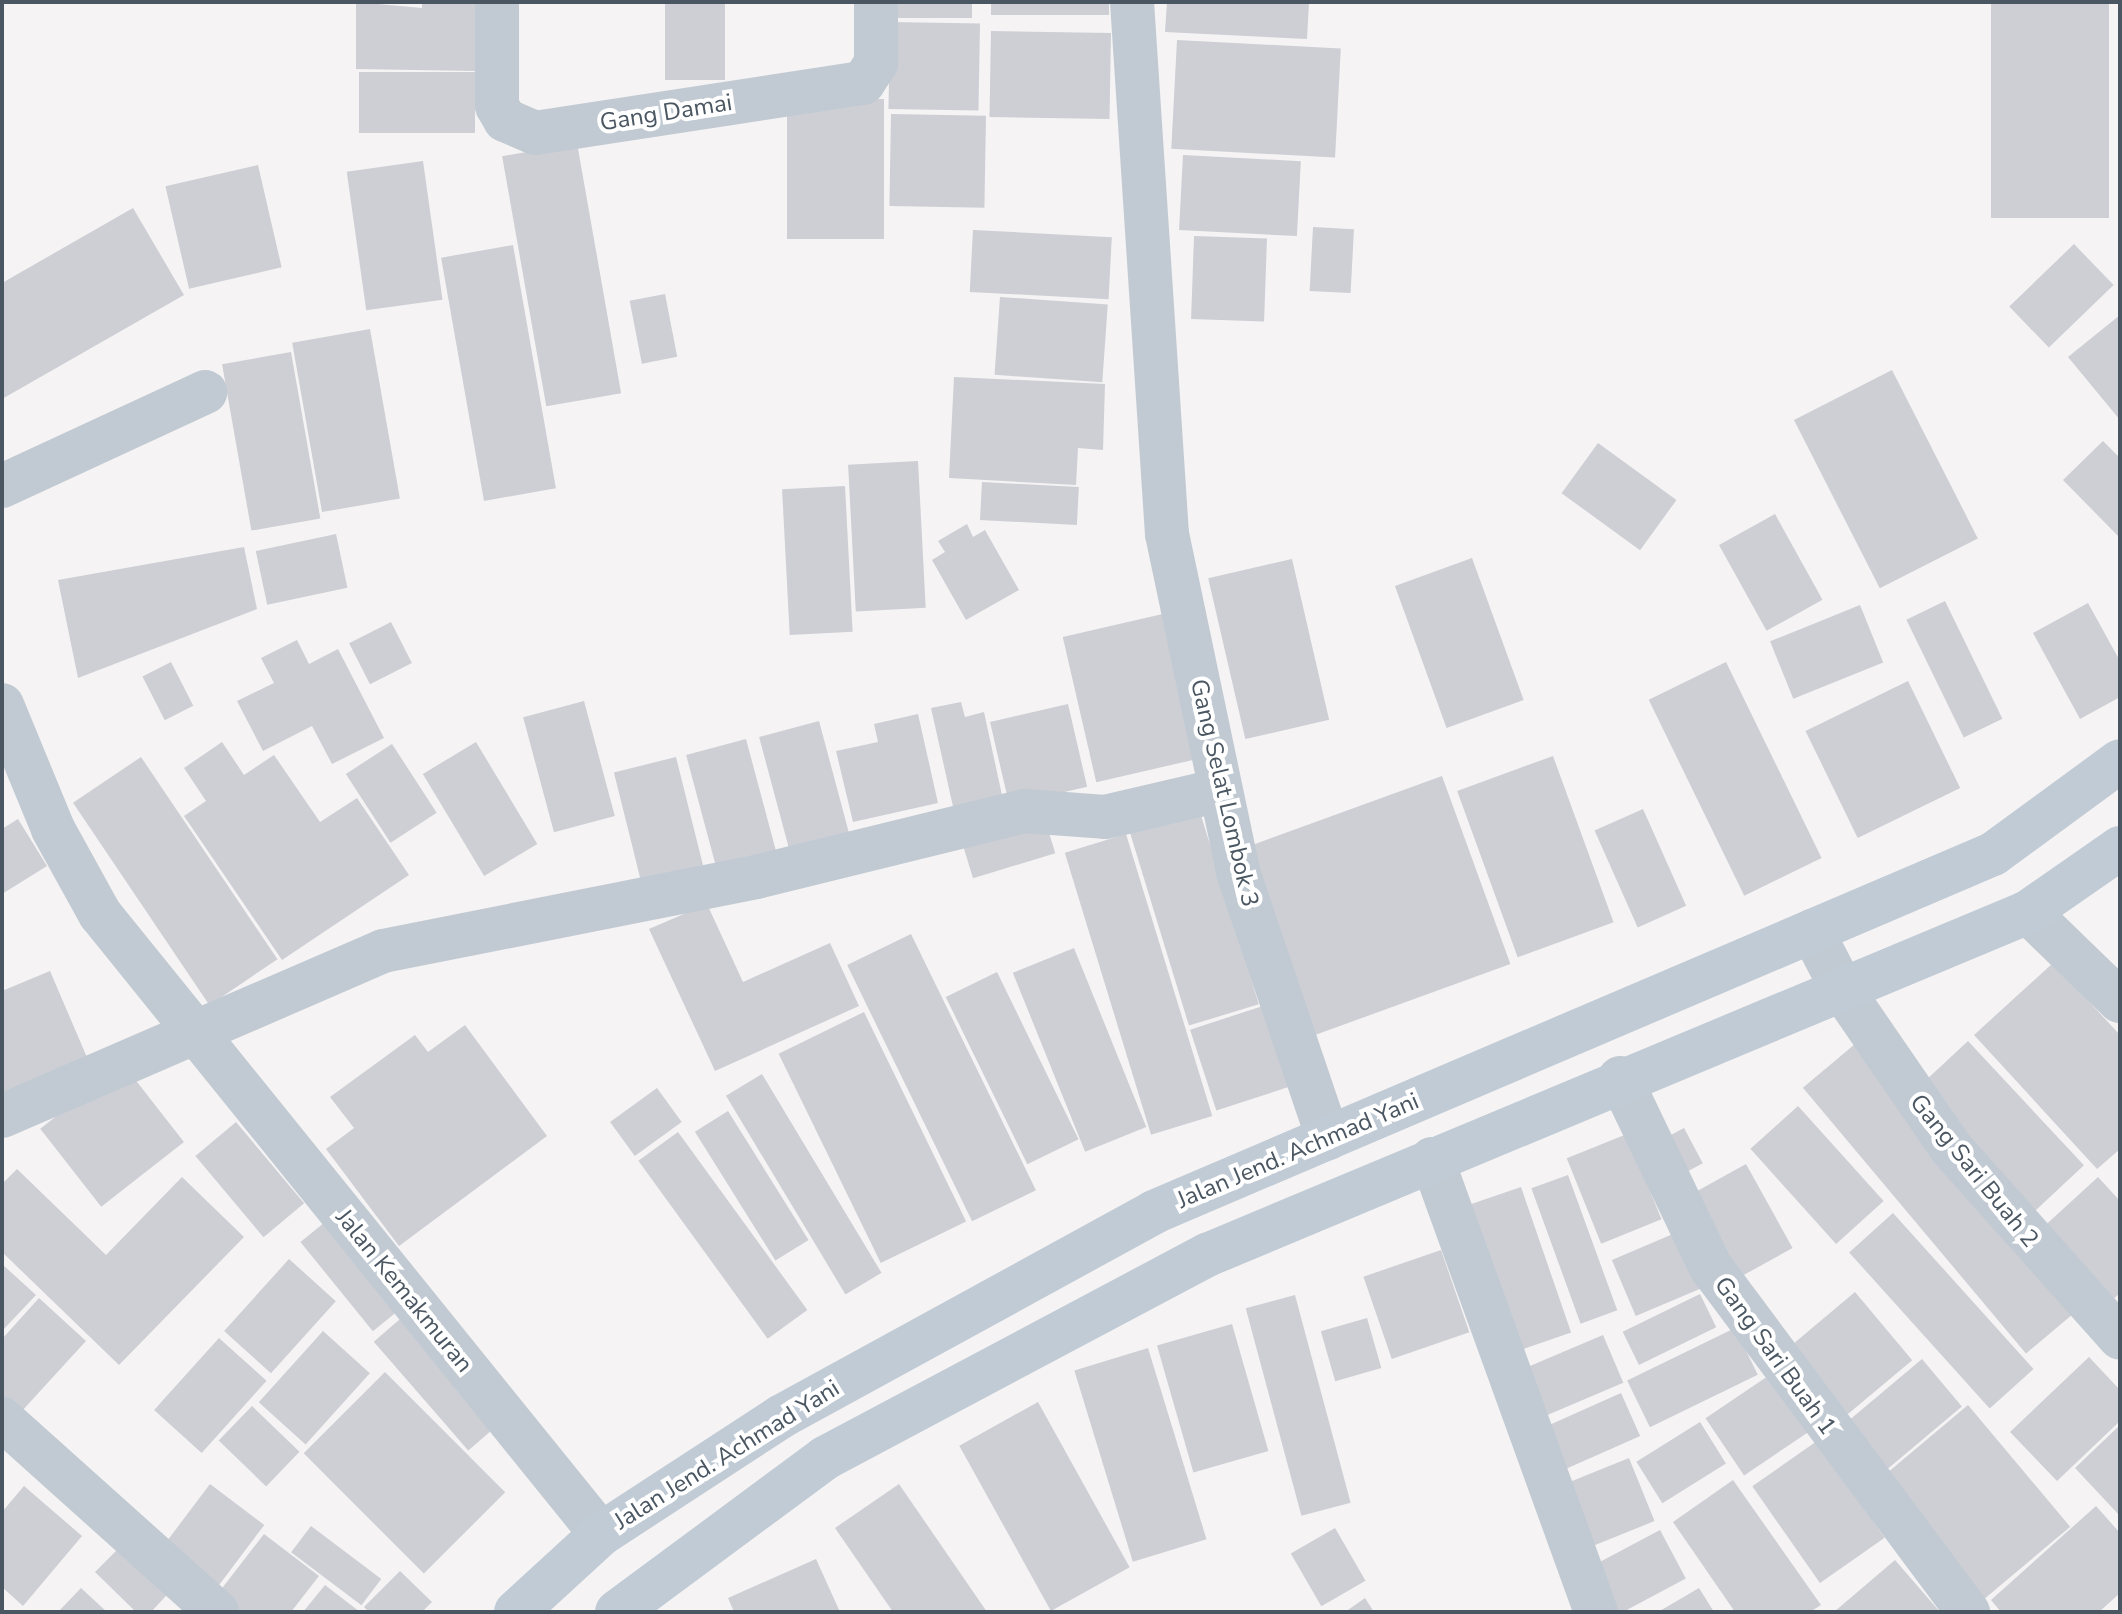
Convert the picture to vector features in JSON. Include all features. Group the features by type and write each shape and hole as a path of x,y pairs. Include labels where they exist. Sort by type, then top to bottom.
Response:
{"street":[{"name":"Gang Damai","path":"497,2 497,106 505,120 535,133 863,83 876,63 876,2"},
{"name":"Gang Selat Lombok 3","path":"1132,2 1166,518 1238,872 1328,1138"},
{"path":"2,486 205,392"},
{"name":"Jalan Kemakmuran","path":"2,705 53,829 100,914 601,1534"},
{"name":"Jalan Jend. Achmad Yani","path":"516,1612 601,1534 782,1416 1154,1212 1993,854 2120,761"},
{"path":"2,1116 200,1040 314,976 432,939 756,877 1024,811 1105,817 1220,790"},
{"path":"617,1612 825,1458 1207,1255 1620,1078 1843,991 2028,912 2120,848"},
{"path":"2028,912 2120,1001"},
{"name":"Gang Sari Buah 2","path":"1812,931 1843,991 1959,1158 2120,1338"},
{"name":"Gang Sari Buah 1","path":"1620,1078 1710,1266 1968,1612"},
{"path":"1432,1159 1596,1612"},
{"path":"2,1419 217,1612"}],"building":[{"path":"356,2 422,8 422,2 475,2 475,71 356,69"},
{"path":"665,2 725,2 725,80 665,80"},
{"path":"890,2 972,2 972,18 890,18"},
{"path":"991,2 1109,2 1109,15 991,15"},
{"path":"1167,2 1309,2 1307,39 1165,32"},
{"path":"1991,2 2109,2 2109,218 1991,218"},
{"path":"890,22 980,24 978,111 888,109"},
{"path":"991,31 1111,33 1109,119 989,117"},
{"path":"1177,40 1341,49 1335,157 1171,149"},
{"path":"359,72 475,72 475,133 359,133"},
{"path":"787,99 884,99 884,239 787,239"},
{"path":"891,114 986,116 984,208 889,206"},
{"path":"577,143 621,393 546,406 502,156"},
{"path":"1183,155 1301,161 1297,236 1179,230"},
{"path":"423,161 442,300 366,310 347,172"},
{"path":"258,165 282,267 189,289 165,186"},
{"path":"133,208 184,295 2,399 2,283"},
{"path":"1313,227 1354,229 1351,293 1310,291"},
{"path":"973,230 1112,237 1109,299 970,292"},
{"path":"1194,236 1267,239 1264,321 1191,319"},
{"path":"2074,244 2114,285 2049,348 2009,307"},
{"path":"513,245 556,488 484,501 441,258"},
{"path":"665,294 677,357 642,364 630,301"},
{"path":"1000,297 1108,305 1102,382 995,375"},
{"path":"2120,315 2120,420 2068,357"},
{"path":"370,329 400,498 322,512 292,343"},
{"path":"291,352 320,518 251,531 222,364"},
{"path":"1892,370 1978,538 1880,588 1794,420"},
{"path":"954,377 1105,384 1103,450 1078,448 1076,485 949,478"},
{"path":"2103,441 2120,458 2120,538 2063,480"},
{"path":"1598,443 1676,500 1640,550 1562,493"},
{"path":"918,461 926,608 856,611 848,465"},
{"path":"982,482 1079,487 1077,525 980,520"},
{"path":"845,486 853,632 790,635 782,489"},
{"path":"1775,514 1823,600 1767,631 1719,545"},
{"path":"967,524 973,537 985,530 1019,590 966,620 932,560 945,552 938,541"},
{"path":"336,534 347,588 267,605 256,551"},
{"path":"244,547 257,609 78,678 58,580"},
{"path":"1472,558 1524,700 1447,728 1395,586"},
{"path":"1292,559 1329,720 1245,739 1208,578"},
{"path":"1945,601 2002,719 1964,738 1906,620"},
{"path":"2088,603 2120,661 2120,697 2080,719 2033,633"},
{"path":"1860,605 1883,662 1793,699 1770,641"},
{"path":"1167,613 1201,758 1096,782 1063,637"},
{"path":"391,622 412,663 370,684 349,643"},
{"path":"297,640 309,664 338,649 384,738 332,764 312,726 263,751 237,701 274,683 261,658"},
{"path":"171,662 193,706 165,720 142,677"},
{"path":"1726,662 1822,858 1744,896 1649,700"},
{"path":"1908,681 1960,788 1858,838 1806,731"},
{"path":"584,701 615,816 554,832 523,717"},
{"path":"961,702 965,717 984,712 1005,809 956,820 931,708"},
{"path":"1068,704 1087,787 1009,805 990,722"},
{"path":"918,714 938,803 853,822 836,751 878,742 874,724"},
{"path":"819,721 850,836 790,852 759,737"},
{"path":"746,739 777,854 717,870 686,755"},
{"path":"222,742 244,775 274,755 320,822 357,798 409,875 282,960 184,816 206,801 184,768"},
{"path":"476,742 537,844 484,876 423,774"},
{"path":"392,744 437,813 391,843 346,774"},
{"path":"1553,756 1614,922 1518,957 1457,791"},
{"path":"141,757 277,959 209,1005 73,803"},
{"path":"676,757 705,871 642,887 614,772"},
{"path":"1442,776 1510,964 1307,1038 1239,850"},
{"path":"1643,809 1686,906 1638,927 1595,831"},
{"path":"1200,812 1259,1004 1189,1026 1130,833"},
{"path":"1043,813 1055,853 973,878 961,838"},
{"path":"18,819 47,866 2,894 2,829"},
{"path":"1126,834 1212,1116 1151,1135 1065,853"},
{"path":"707,904 743,982 830,943 859,1006 715,1071 649,929"},
{"path":"911,934 1036,1190 972,1221 847,965"},
{"path":"1074,948 1146,1127 1085,1152 1013,973"},
{"path":"2053,963 2120,1035 2120,1149 2097,1169 1974,1035"},
{"path":"50,971 89,1062 2,1098 2,991"},
{"path":"997,972 1079,1139 1027,1164 946,997"},
{"path":"1269,1004 1295,1085 1216,1110 1190,1030"},
{"path":"864,1012 966,1221 881,1263 779,1054"},
{"path":"465,1025 547,1136 399,1246 326,1149 354,1128 330,1097 415,1035 428,1052"},
{"path":"1968,1041 2084,1165 2031,1215 1915,1091"},
{"path":"1855,1044 2078,1310 2026,1354 1803,1088"},
{"path":"123,1064 184,1142 101,1207 40,1129"},
{"path":"762,1074 881,1273 845,1294 726,1096"},
{"path":"657,1088 682,1122 635,1156 610,1122"},
{"path":"1798,1106 1884,1201 1836,1244 1750,1149"},
{"path":"728,1111 809,1240 775,1261 695,1132"},
{"path":"236,1122 304,1203 264,1237 195,1156"},
{"path":"1684,1128 1703,1163 1677,1177 1658,1142"},
{"path":"678,1132 807,1310 768,1339 638,1161"},
{"path":"1627,1134 1661,1219 1601,1244 1567,1158"},
{"path":"1746,1164 1793,1248 1737,1279 1690,1195"},
{"path":"17,1169 106,1255 182,1177 244,1237 119,1365 2,1252 2,1184"},
{"path":"1568,1175 1617,1310 1581,1324 1531,1188"},
{"path":"2098,1177 2120,1201 2120,1293 2107,1305 2039,1231"},
{"path":"1521,1187 1571,1333 1513,1352 1463,1207"},
{"path":"1893,1213 2034,1369 1990,1409 1849,1252"},
{"path":"330,1218 402,1307 373,1331 300,1242"},
{"path":"1680,1231 1704,1287 1636,1316 1612,1260"},
{"path":"1441,1250 1469,1332 1392,1359 1363,1277"},
{"path":"289,1259 336,1301 271,1373 224,1331"},
{"path":"2,1264 36,1295 2,1331"},
{"path":"1855,1292 1912,1360 1846,1416 1788,1348"},
{"path":"1700,1294 1716,1327 1639,1365 1623,1332"},
{"path":"1295,1295 1351,1503 1301,1516 1246,1308"},
{"path":"39,1298 86,1341 21,1412 2,1395 2,1339"},
{"path":"407,1313 501,1422 468,1451 374,1342"},
{"path":"1367,1318 1381,1368 1335,1381 1321,1331"},
{"path":"1232,1324 1268,1451 1193,1472 1157,1345"},
{"path":"1735,1328 1758,1375 1650,1427 1627,1381"},
{"path":"323,1331 370,1373 306,1444 259,1402"},
{"path":"1603,1335 1623,1383 1539,1419 1518,1371"},
{"path":"219,1338 267,1381 202,1453 154,1410"},
{"path":"1148,1348 1206,1539 1133,1562 1074,1371"},
{"path":"2089,1357 2120,1390 2120,1421 2057,1481 2010,1432"},
{"path":"1922,1359 1962,1406 1881,1475 1841,1427"},
{"path":"385,1372 505,1492 424,1574 304,1453"},
{"path":"1771,1374 1810,1431 1744,1475 1706,1418"},
{"path":"1621,1393 1640,1436 1556,1473 1537,1430"},
{"path":"1038,1402 1130,1567 1051,1611 959,1446"},
{"path":"1968,1405 2070,1527 1982,1601 1880,1479"},
{"path":"252,1406 299,1452 266,1486 219,1441"},
{"path":"1700,1422 1726,1464 1662,1503 1636,1462"},
{"path":"2120,1425 2120,1516 2075,1468"},
{"path":"1817,1441 1885,1538 1820,1583 1752,1486"},
{"path":"1629,1458 1654,1521 1580,1551 1555,1488"},
{"path":"1733,1480 1821,1605 1810,1612 1735,1612 1673,1522"},
{"path":"210,1484 264,1525 217,1587 163,1546"},
{"path":"899,1484 987,1612 893,1612 835,1528"},
{"path":"24,1486 82,1536 23,1606 2,1587 2,1512"},
{"path":"2096,1506 2120,1533 2120,1593 2099,1612 2001,1612 1991,1600"},
{"path":"311,1526 381,1579 361,1605 291,1552"},
{"path":"1335,1528 1366,1581 1321,1606 1291,1554"},
{"path":"1660,1530 1686,1579 1623,1612 1612,1612 1588,1568"},
{"path":"264,1534 319,1576 291,1612 237,1612 216,1596"},
{"path":"129,1538 177,1584 151,1612 136,1612 95,1572"},
{"path":"816,1559 840,1612 734,1612 728,1598"},
{"path":"1895,1560 1940,1612 1834,1612"},
{"path":"400,1571 432,1602 422,1612 369,1612 364,1607"},
{"path":"325,1585 360,1612 303,1612"},
{"path":"81,1588 107,1612 58,1612"},
{"path":"1699,1588 1714,1612 1658,1612"},
{"path":"1365,1598 1374,1612 1345,1612"}]}
